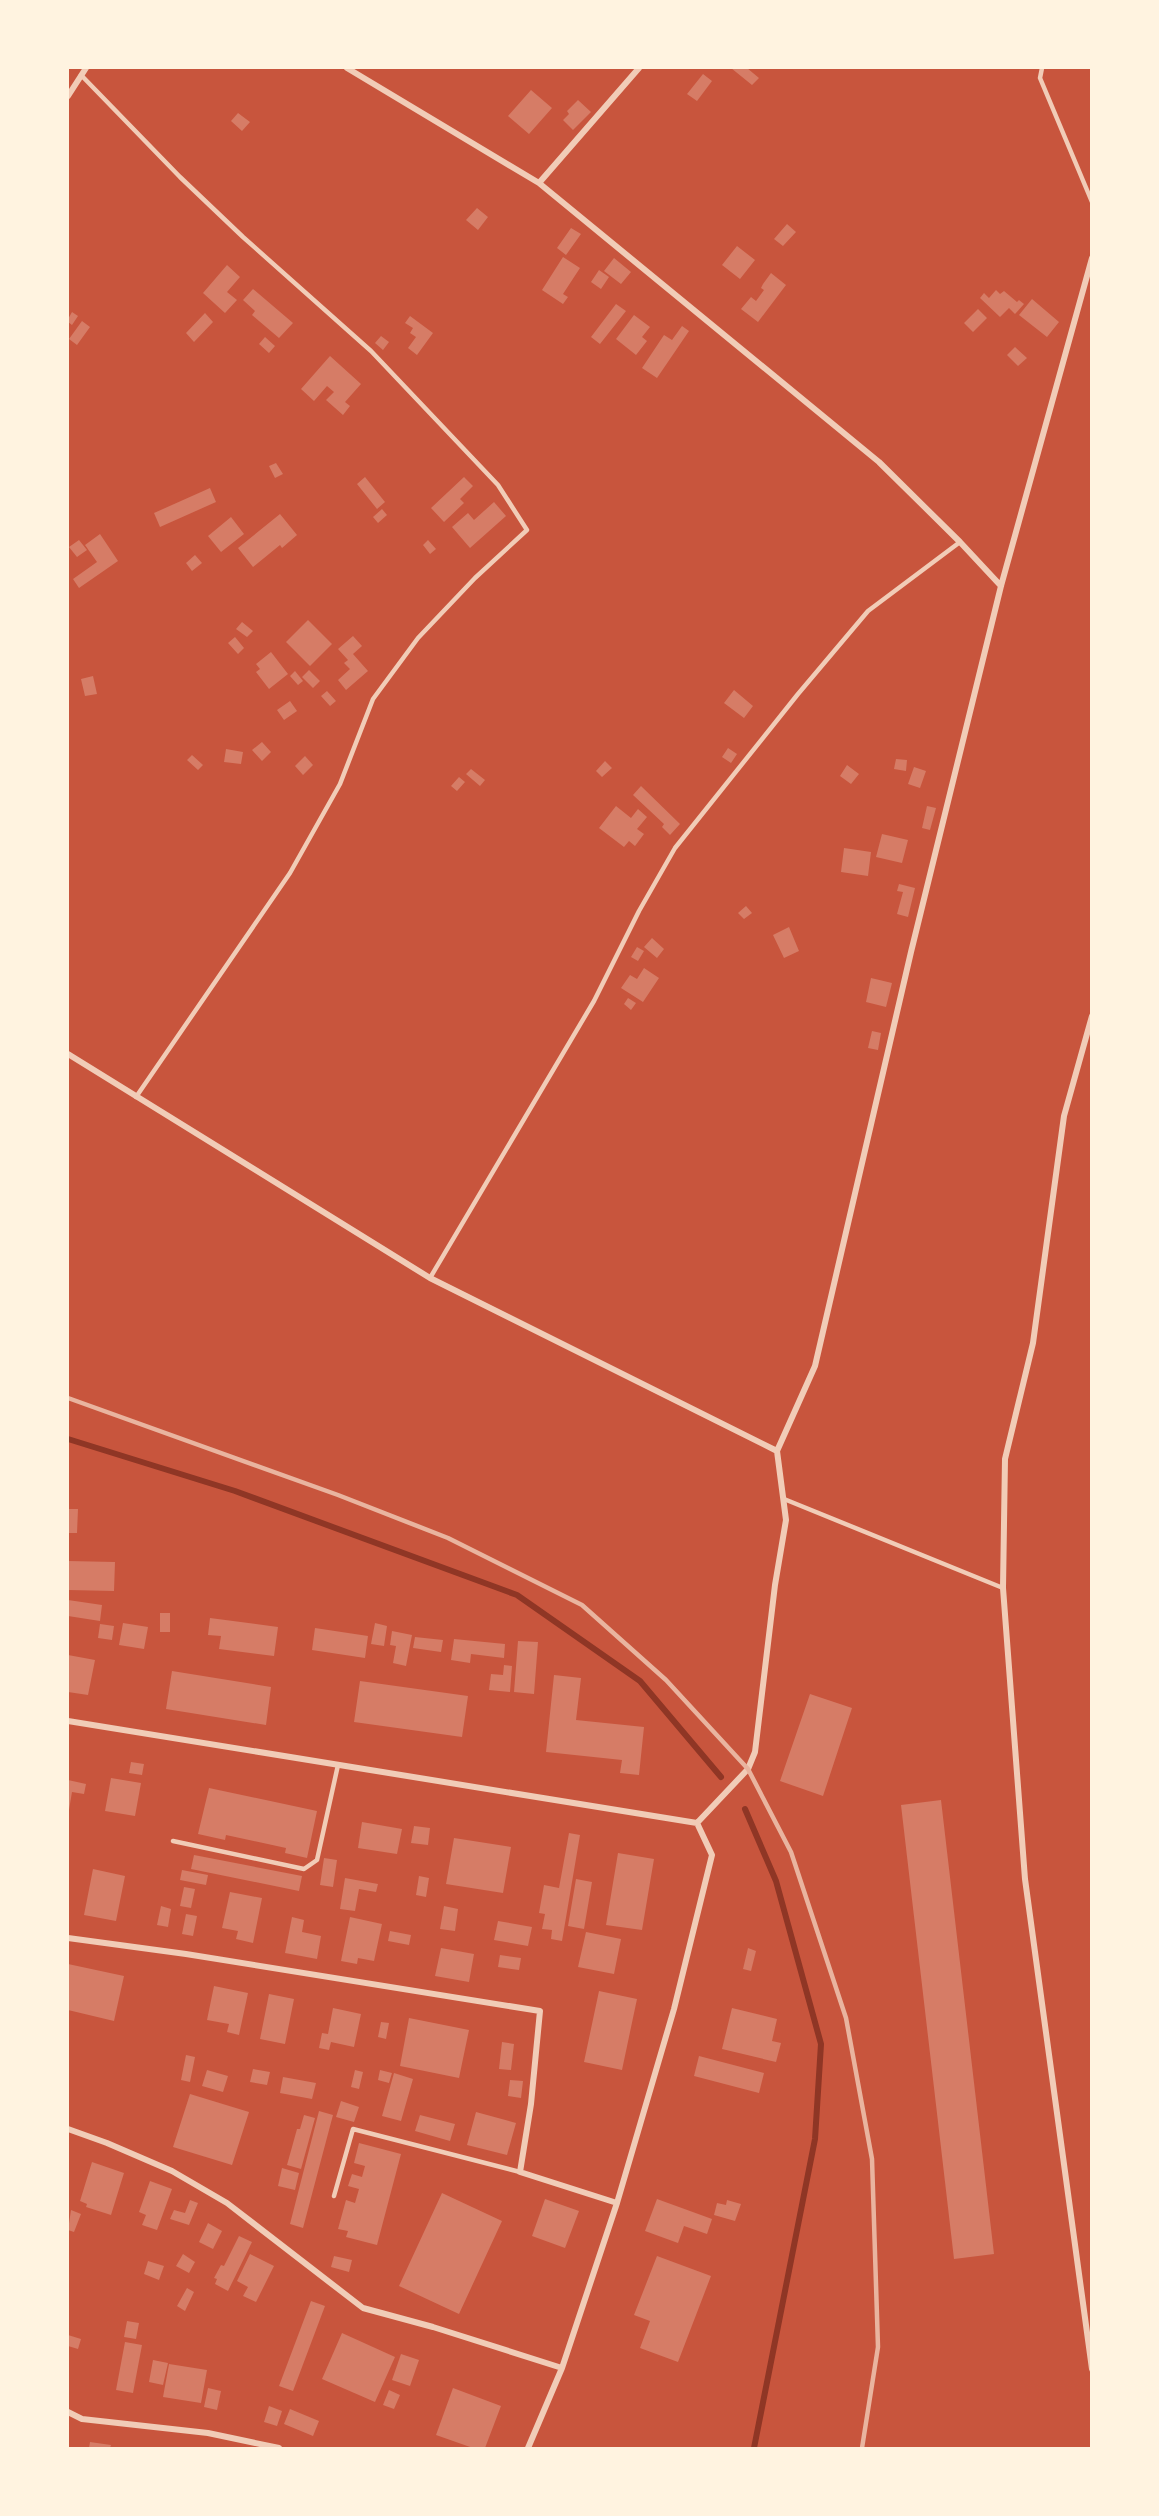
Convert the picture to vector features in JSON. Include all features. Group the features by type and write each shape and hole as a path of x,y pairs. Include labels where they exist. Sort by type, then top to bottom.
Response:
{"street":[{"path":"68,96 86,68"},
{"path":"347,68 539,183 879,462 1001,586"},
{"path":"539,183 639,68"},
{"path":"697,1824 748,1769 755,1752 786,1520 777,1450 815,1366 914,940 1001,586 1092,258"},
{"path":"1092,1016 1064,1116 1033,1343 1005,1460 1002,1588 1025,1879 1092,2369"},
{"path":"68,1054 430,1278 777,1450"},
{"path":"68,1721 697,1824"},
{"path":"528,2448 562,2368 617,2203 674,2009 712,1855 697,1824"},
{"path":"68,1938 186,1954 540,2011 531,2104 520,2172 617,2203"},
{"path":"68,2129 172,2171 227,2203 363,2308 562,2368"},
{"path":"68,2412 82,2419 208,2433 279,2448"}],"lane":[{"path":"1042,68 1040,78 1092,202"},
{"path":"81,75 227,222 371,351 498,485 527,530 475,578 418,638 373,699 340,784 290,873 135,1097"},
{"path":"430,1278 594,1001 639,911 675,848 798,694 868,611 960,542"},
{"path":"784,1499 1002,1588"},
{"path":"174,1841 304,1869 317,1860 338,1765"},
{"path":"334,2196 353,2129 520,2172"}],"building":[{"path":"731,68 747,68 759,78 752,85"},
{"path":"703,74 712,81 697,101 687,94"},
{"path":"531,90 552,108 529,134 508,116"},
{"path":"578,100 591,112 573,130 563,120 569,114 567,111"},
{"path":"238,113 250,122 242,131 231,121"},
{"path":"477,208 488,217 478,230 466,220"},
{"path":"787,224 796,232 783,246 774,239"},
{"path":"571,228 581,234 566,255 557,248"},
{"path":"737,246 755,260 740,279 722,265"},
{"path":"563,257 580,268 563,294 568,297 563,304 542,290"},
{"path":"614,258 631,272 621,284 604,271"},
{"path":"227,265 240,277 227,292 237,300 225,313 203,293"},
{"path":"599,270 609,277 601,289 591,282"},
{"path":"771,273 786,285 758,322 741,309 751,297 756,301 764,290 761,288 763,284"},
{"path":"253,289 293,323 279,338 252,315 255,311 243,300"},
{"path":"996,290 1000,294 1004,291 1017,302 1019,300 1024,304 1015,314 1009,308 1000,317 980,298 984,293 989,298"},
{"path":"1032,299 1059,322 1047,337 1019,315"},
{"path":"616,304 626,311 600,344 591,337"},
{"path":"978,309 987,318 973,332 964,323"},
{"path":"72,312 78,316 72,325 68,319"},
{"path":"205,313 213,322 194,342 186,333"},
{"path":"634,315 650,327 642,337 647,341 636,355 616,339"},
{"path":"410,316 433,333 417,355 408,348 416,337 410,333 413,328 405,323"},
{"path":"82,321 90,327 77,345 69,339"},
{"path":"682,326 689,331 657,378 642,368 664,335 672,340"},
{"path":"381,336 389,342 383,350 375,343"},
{"path":"265,337 275,346 269,353 259,344"},
{"path":"1015,347 1027,358 1018,366 1007,355"},
{"path":"330,356 361,384 345,402 350,406 343,415 326,400 334,392 327,386 314,401 301,389"},
{"path":"276,463 283,474 275,478 269,466"},
{"path":"365,477 385,502 377,509 357,484"},
{"path":"464,477 473,486 460,499 464,503 444,522 431,508"},
{"path":"210,488 216,502 160,527 154,513"},
{"path":"494,502 506,516 470,548 452,527 468,513 474,520"},
{"path":"382,509 387,515 378,523 373,517"},
{"path":"280,514 297,535 282,548 280,545 253,567 238,548"},
{"path":"231,517 244,534 221,552 208,536"},
{"path":"100,534 118,561 79,588 73,579 97,562 85,545"},
{"path":"79,540 87,550 77,557 69,547"},
{"path":"428,540 436,549 430,554 423,545"},
{"path":"195,555 202,563 192,571 186,563"},
{"path":"308,620 332,644 310,666 286,642"},
{"path":"242,622 253,631 247,637 236,629"},
{"path":"353,636 362,646 353,654 368,671 346,690 338,680 350,669 344,663 348,660 338,649"},
{"path":"235,637 244,648 238,654 228,643"},
{"path":"271,652 288,674 269,689 256,672 260,669 256,664"},
{"path":"309,670 320,681 313,688 302,677"},
{"path":"295,671 303,681 298,685 290,676"},
{"path":"93,676 97,694 85,696 81,679"},
{"path":"734,690 753,706 744,718 724,703"},
{"path":"327,691 336,701 330,706 321,696"},
{"path":"290,701 297,711 284,720 277,710"},
{"path":"262,742 271,752 262,761 252,750"},
{"path":"728,748 737,754 731,763 722,757"},
{"path":"226,749 243,752 241,764 224,762"},
{"path":"192,755 203,765 198,770 187,760"},
{"path":"305,756 313,765 303,775 295,766"},
{"path":"896,759 907,760 906,771 894,769"},
{"path":"605,761 612,768 602,777 596,771"},
{"path":"847,765 859,774 851,784 840,776"},
{"path":"914,767 926,771 920,788 908,784"},
{"path":"471,769 485,780 480,786 466,774"},
{"path":"459,777 465,782 457,791 451,786"},
{"path":"641,786 680,824 670,835 662,827 664,824 633,795"},
{"path":"616,806 631,818 638,809 647,817 637,829 644,834 635,846 629,841 624,847 599,828"},
{"path":"927,806 936,808 930,830 922,828"},
{"path":"882,834 908,840 902,863 876,857"},
{"path":"844,848 871,852 868,876 841,872"},
{"path":"899,884 915,888 908,917 897,914 903,892 897,891"},
{"path":"746,906 752,913 744,919 738,913"},
{"path":"789,927 799,951 784,958 773,935"},
{"path":"652,938 664,949 657,958 644,947"},
{"path":"637,947 644,951 638,961 631,957"},
{"path":"644,968 659,978 643,1002 621,988 630,975 637,979"},
{"path":"871,978 892,983 886,1007 866,1002"},
{"path":"628,998 636,1003 631,1010 624,1004"},
{"path":"872,1031 881,1033 878,1050 868,1048"},
{"path":"68,1509 78,1509 77,1533 68,1533"},
{"path":"68,1561 115,1562 114,1591 68,1590"},
{"path":"68,1600 102,1605 100,1621 68,1616"},
{"path":"160,1613 170,1613 170,1632 160,1632"},
{"path":"210,1618 278,1627 274,1656 219,1649 221,1636 208,1635"},
{"path":"123,1623 148,1627 144,1649 119,1645"},
{"path":"375,1623 387,1626 384,1646 371,1644"},
{"path":"100,1624 114,1626 112,1640 98,1638"},
{"path":"315,1628 368,1636 365,1658 312,1650"},
{"path":"392,1631 412,1635 406,1666 393,1663 396,1646 390,1645"},
{"path":"415,1637 443,1640 441,1652 413,1648"},
{"path":"454,1639 505,1644 504,1658 471,1654 470,1663 451,1660"},
{"path":"518,1641 538,1642 534,1694 514,1692"},
{"path":"68,1655 95,1660 88,1695 68,1692"},
{"path":"504,1665 512,1666 510,1692 489,1690 491,1674 503,1675"},
{"path":"172,1671 271,1687 266,1725 166,1709"},
{"path":"554,1675 581,1678 576,1720 644,1727 639,1775 620,1773 622,1760 546,1752"},
{"path":"360,1681 468,1696 462,1737 354,1722"},
{"path":"810,1694 852,1708 823,1796 780,1781"},
{"path":"131,1762 144,1764 142,1775 129,1773"},
{"path":"111,1778 141,1783 135,1816 105,1811"},
{"path":"68,1780 86,1784 84,1794 72,1792 69,1810"},
{"path":"209,1788 317,1811 307,1858 285,1853 286,1848 226,1835 225,1840 198,1834"},
{"path":"941,1800 994,2254 954,2259 901,1805"},
{"path":"362,1822 402,1829 397,1854 358,1848"},
{"path":"414,1826 430,1828 428,1845 411,1843"},
{"path":"569,1833 580,1835 562,1941 551,1939 552,1930 542,1929 545,1914 539,1913 544,1885 559,1888"},
{"path":"454,1838 511,1847 503,1893 446,1884"},
{"path":"618,1853 654,1859 642,1930 606,1925"},
{"path":"194,1855 302,1876 299,1891 191,1869"},
{"path":"324,1858 337,1860 333,1887 320,1885"},
{"path":"93,1869 125,1876 116,1921 84,1915"},
{"path":"182,1870 208,1875 206,1885 180,1880"},
{"path":"419,1876 429,1878 426,1897 416,1895"},
{"path":"345,1878 378,1884 376,1892 359,1889 355,1911 340,1909"},
{"path":"576,1879 592,1882 584,1929 568,1926"},
{"path":"184,1887 195,1889 191,1908 180,1906"},
{"path":"230,1892 262,1898 253,1943 236,1939 238,1931 222,1928"},
{"path":"161,1906 171,1909 168,1927 157,1925"},
{"path":"444,1906 458,1909 455,1931 440,1929"},
{"path":"186,1914 197,1916 193,1936 182,1934"},
{"path":"292,1917 304,1920 302,1932 321,1936 317,1959 285,1953"},
{"path":"350,1917 382,1924 374,1961 358,1958 357,1964 341,1961"},
{"path":"498,1921 532,1927 528,1946 494,1940"},
{"path":"390,1931 411,1935 409,1945 388,1941"},
{"path":"586,1932 621,1939 614,1974 578,1967"},
{"path":"441,1948 474,1954 469,1982 435,1976"},
{"path":"748,1948 756,1951 751,1971 743,1969"},
{"path":"500,1955 521,1958 519,1970 498,1967"},
{"path":"68,1964 124,1976 114,2021 68,2010"},
{"path":"214,1986 248,1993 239,2035 227,2032 229,2024 207,2020"},
{"path":"599,1991 637,1999 622,2070 584,2062"},
{"path":"269,1994 294,1999 285,2044 260,2039"},
{"path":"333,2008 361,2014 354,2047 331,2042 329,2050 319,2048 322,2033 328,2034"},
{"path":"732,2008 777,2019 772,2041 781,2043 776,2062 722,2049"},
{"path":"409,2018 469,2030 459,2078 400,2066"},
{"path":"381,2022 389,2023 386,2039 378,2037"},
{"path":"502,2042 514,2044 511,2070 499,2069"},
{"path":"186,2055 195,2057 190,2082 181,2080"},
{"path":"699,2056 764,2073 759,2093 694,2076"},
{"path":"253,2069 270,2072 267,2085 250,2082"},
{"path":"207,2070 228,2076 223,2092 202,2086"},
{"path":"355,2070 363,2072 359,2089 351,2087"},
{"path":"380,2070 392,2073 389,2083 378,2080"},
{"path":"394,2073 413,2079 401,2121 382,2116"},
{"path":"283,2077 316,2083 312,2099 280,2093"},
{"path":"510,2080 523,2081 521,2098 508,2096"},
{"path":"190,2094 249,2112 232,2165 173,2147"},
{"path":"341,2101 359,2107 354,2122 336,2117"},
{"path":"319,2111 333,2115 303,2228 290,2224"},
{"path":"476,2112 516,2123 507,2155 467,2145"},
{"path":"304,2115 315,2118 301,2169 287,2165 297,2129 300,2129"},
{"path":"420,2115 455,2124 450,2141 415,2131"},
{"path":"359,2143 401,2154 377,2245 346,2237 348,2231 338,2229 346,2200 355,2203 359,2189 348,2186 352,2174 362,2177 365,2166 354,2163"},
{"path":"92,2162 124,2173 111,2215 86,2207 87,2204 80,2201"},
{"path":"282,2168 299,2173 295,2190 278,2186"},
{"path":"150,2181 172,2189 157,2230 142,2225 146,2215 139,2212"},
{"path":"442,2193 502,2221 459,2314 399,2286"},
{"path":"545,2199 579,2211 565,2248 532,2236"},
{"path":"657,2199 712,2219 707,2234 684,2226 678,2243 645,2231"},
{"path":"190,2200 198,2203 189,2225 170,2219 174,2210 185,2213"},
{"path":"727,2200 741,2204 735,2221 714,2215 717,2203 726,2205"},
{"path":"71,2210 81,2214 74,2232 68,2230"},
{"path":"208,2223 222,2231 213,2249 199,2242"},
{"path":"239,2236 252,2242 228,2291 215,2284 217,2279 214,2278 221,2265 224,2266"},
{"path":"183,2254 195,2262 189,2273 176,2266"},
{"path":"250,2254 274,2266 256,2302 243,2296 248,2287 237,2281"},
{"path":"334,2256 352,2260 349,2272 331,2267"},
{"path":"657,2256 711,2276 678,2362 640,2348 650,2321 634,2315"},
{"path":"148,2261 164,2266 159,2280 144,2274"},
{"path":"187,2288 194,2292 185,2311 177,2306"},
{"path":"311,2301 325,2306 293,2391 279,2386"},
{"path":"127,2321 139,2323 136,2339 124,2337"},
{"path":"342,2333 395,2357 375,2402 322,2379"},
{"path":"68,2335 81,2339 78,2349 68,2346"},
{"path":"125,2342 142,2345 133,2393 116,2390"},
{"path":"401,2354 419,2360 410,2386 392,2380"},
{"path":"153,2360 168,2363 163,2385 149,2382"},
{"path":"169,2364 207,2370 201,2403 163,2397"},
{"path":"208,2388 221,2391 217,2410 204,2407"},
{"path":"453,2388 501,2406 485,2448 473,2448 436,2435"},
{"path":"389,2390 400,2395 394,2409 383,2405"},
{"path":"269,2406 282,2411 277,2426 264,2422"},
{"path":"290,2409 319,2421 313,2436 284,2424"},
{"path":"90,2442 111,2445 110,2448 89,2448"}],"waterway":[{"path":"68,1439 235,1491 517,1595 640,1681 721,1777"},
{"path":"745,1809 776,1881 821,2044 815,2139 754,2448"}],"railway":[{"path":"68,1398 338,1495 448,1538 582,1605 666,1680 748,1769 791,1852 846,2018 872,2159 878,2347 862,2448"}]}
